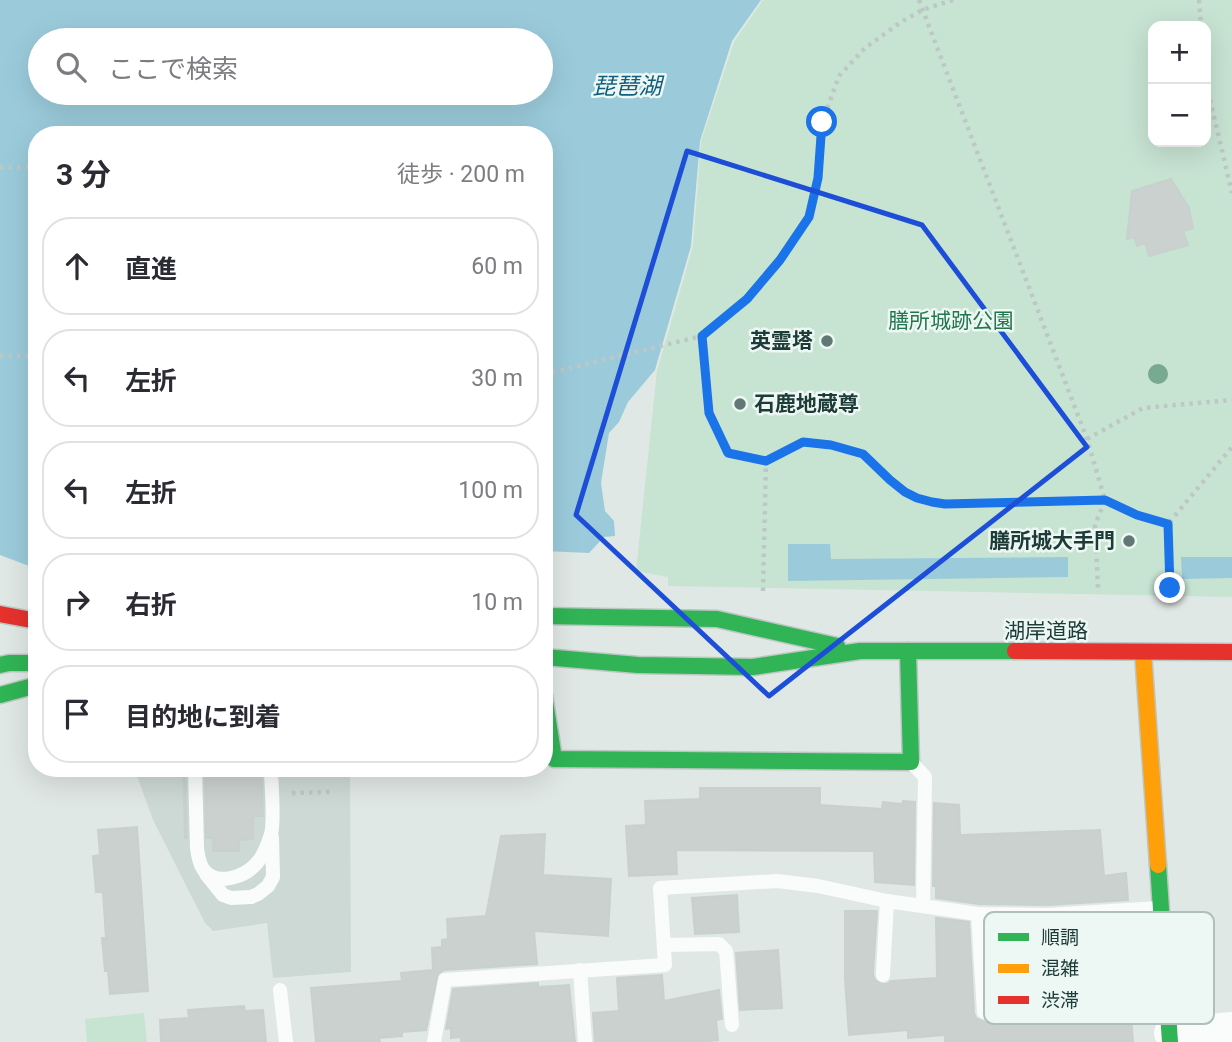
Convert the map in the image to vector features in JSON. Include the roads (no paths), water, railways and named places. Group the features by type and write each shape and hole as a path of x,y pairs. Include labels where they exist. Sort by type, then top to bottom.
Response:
{"main road":[{"path":"0,614 28,620"},
{"name":"湖岸道路","path":"553,616 717,619 860,651"},
{"path":"12,632 28,629"},
{"name":"湖岸道路","path":"553,658 638,665 753,667 860,651 1232,652"},
{"path":"553,753 554,759 911,762 908,651"},
{"path":"1143,652 1160,912"},
{"path":"0,665 28,663"},
{"path":"0,695 28,687"}],"street":[{"path":"1169,1038 1232,1027"}],"lane":[{"path":"911,762 925,777 923,906"},
{"path":"195,777 198,860 223,895 231,898 258,894 268,886 273,877 271,777"},
{"path":"204,871 215,878 233,878 244,874 258,862 272,832"},
{"path":"434,1042 445,980 665,965 660,888 778,881 818,886 887,901 984,914"},
{"path":"883,975 887,901"},
{"path":"1095,912 1160,908"},
{"path":"978,914 984,1013"},
{"path":"664,945 719,944 726,951 732,1025"},
{"path":"580,970 585,1042"},
{"path":"280,990 286,1042"}],"water":[{"name":"琵琶湖","path":"0,0 761,0 732,41 700,141 691,246 655,370 628,402 619,422 609,433 601,483 605,511 614,521 615,536 604,537 589,553 553,551 553,126 28,126 28,566 0,555"},
{"path":"788,544 830,544 831,559 1068,557 1068,577 788,581"},
{"path":"1181,557 1232,557 1232,578 1182,579"}],"place":[{"name":"英霊塔","path":"827,341"},
{"name":"石鹿地蔵尊","path":"740,404"},
{"name":"膳所城大手門","path":"1129,541"}],"park label":[{"name":"膳所城跡公園","path":"951,321"}]}
